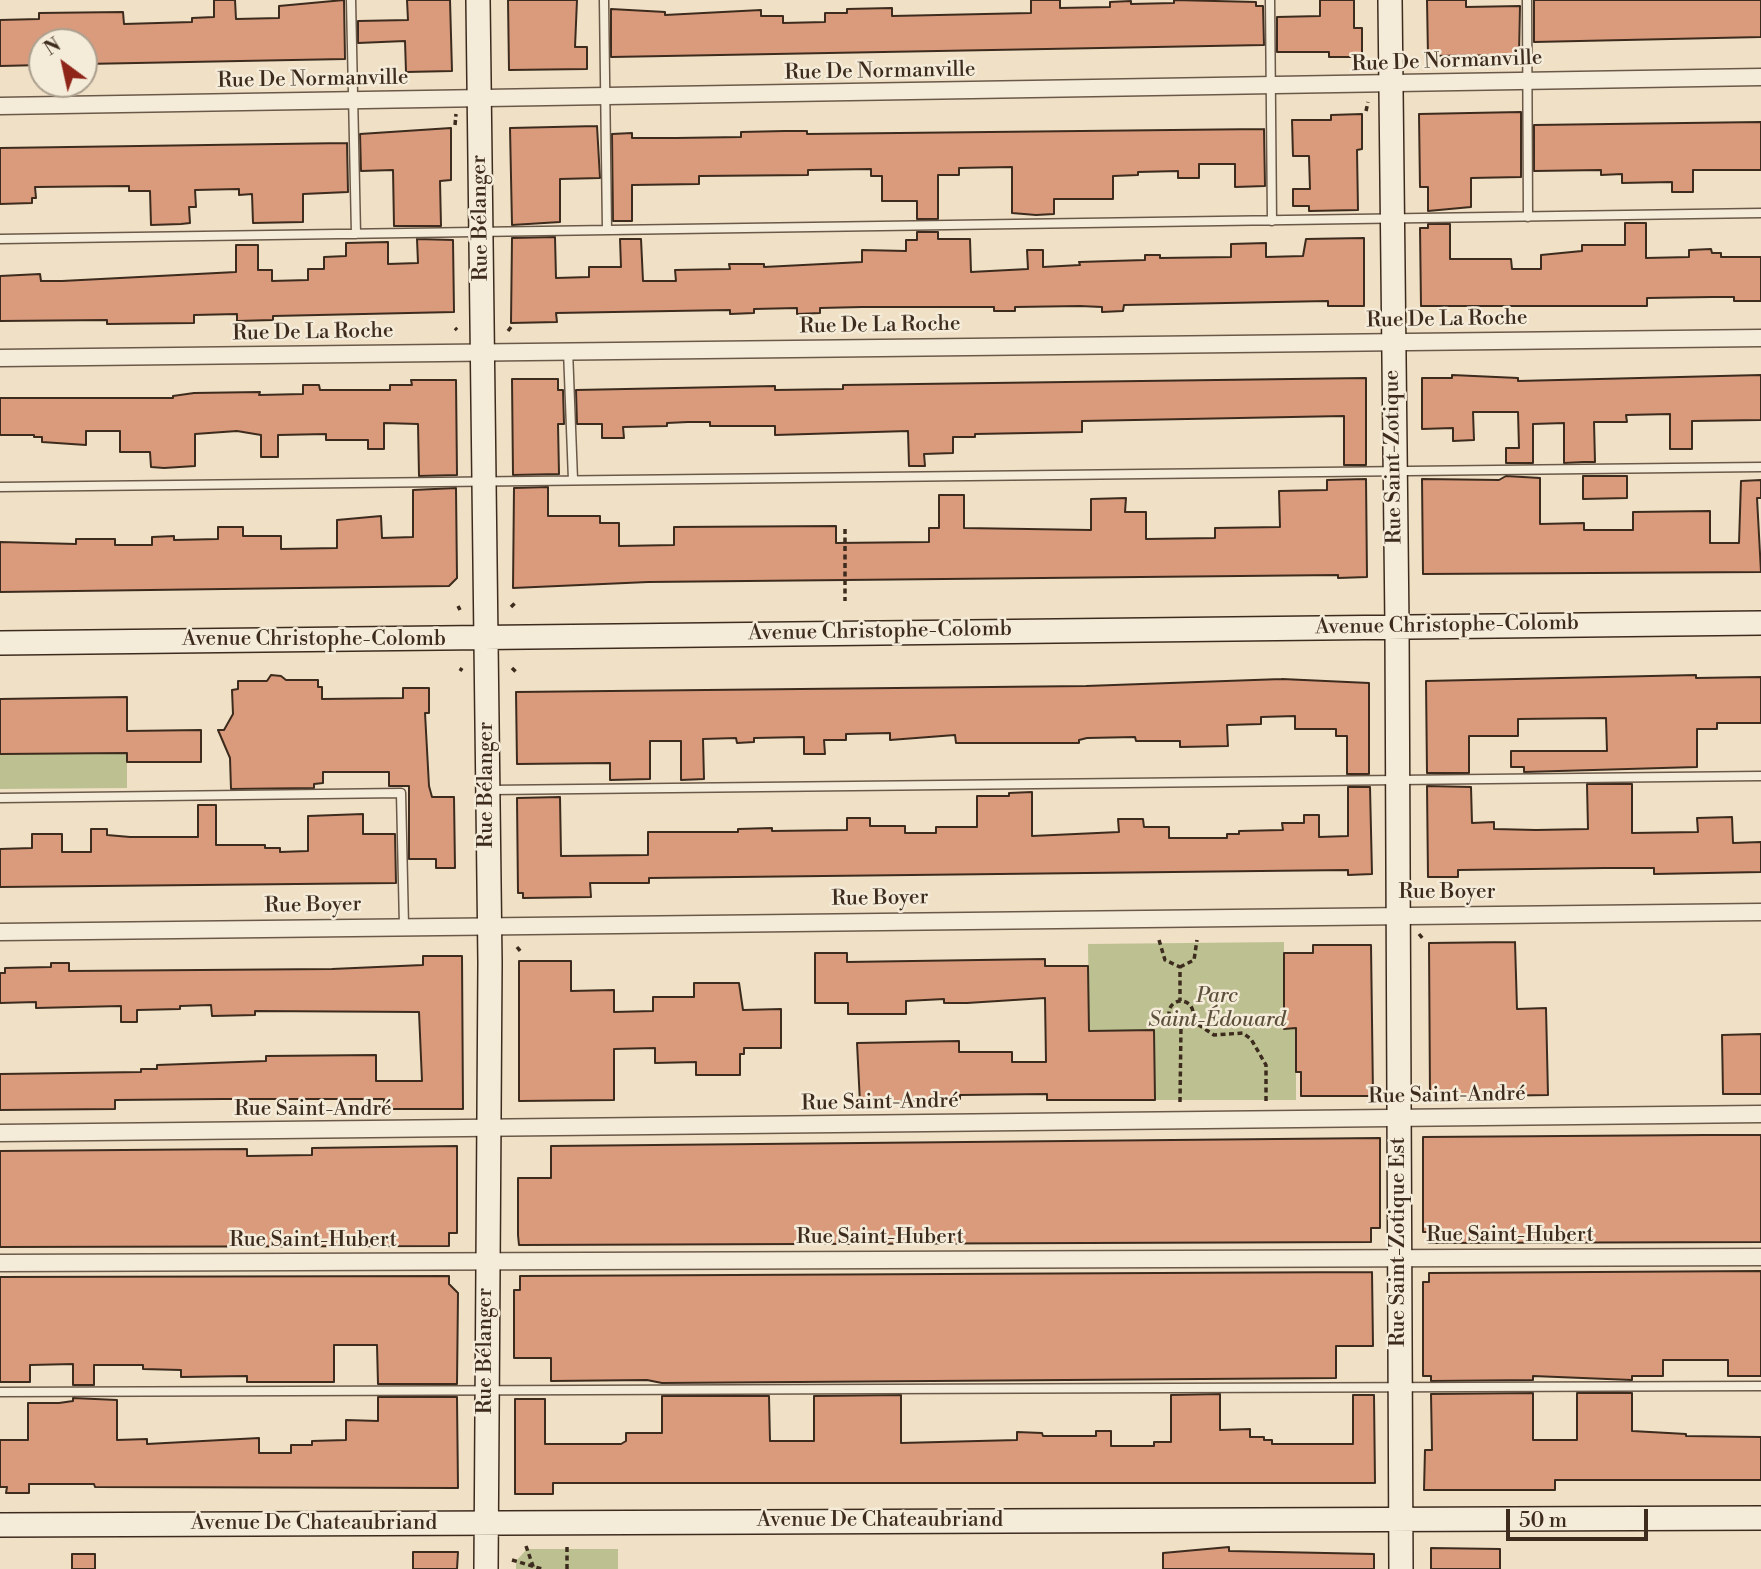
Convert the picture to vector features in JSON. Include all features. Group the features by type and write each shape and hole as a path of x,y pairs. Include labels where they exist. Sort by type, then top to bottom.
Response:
{"street":[{"name":"Rue Bélanger","path":"478,0 489,924 486,1569"},
{"name":"Rue Saint-Zotique","path":"1390,0 1398,915"},
{"name":"Rue De Normanville","path":"0,106 1761,77"},
{"name":"Rue De La Roche","path":"0,358 1761,338"},
{"name":"Avenue Christophe-Colomb","path":"0,643 1761,623"},
{"name":"Rue Boyer","path":"0,932 489,924 1761,912"},
{"name":"Rue Saint-Zotique Est","path":"1398,915 1401,1569"},
{"name":"Rue Saint-André","path":"0,1133 490,1130 1761,1114"},
{"name":"Rue Saint-Hubert","path":"0,1263 1761,1257"},
{"name":"Avenue De Chateaubriand","path":"0,1525 1761,1518"}],"lane":[{"path":"351,0 356,234"},
{"path":"604,0 607,230"},
{"path":"1270,0 1272,221"},
{"path":"1527,0 1528,217"},
{"path":"0,239 1761,213"},
{"path":"568,350 573,480"},
{"path":"0,487 1761,467"},
{"path":"487,790 1761,776"},
{"path":"0,798 401,793 404,926"},
{"path":"0,1392 1761,1386"}],"path":[{"path":"1366,111 1368,102"},
{"path":"455,125 456,114"},
{"path":"845,529 845,601"},
{"path":"1419,896 1426,889"},
{"path":"1419,934 1424,940"},
{"path":"1159,940 1165,960 1180,967"},
{"path":"1180,967 1194,960 1197,940"},
{"path":"517,947 520,952"},
{"path":"1180,967 1180,1001"},
{"path":"1180,1001 1193,1009 1191,1020 1181,1026"},
{"path":"1180,1001 1172,1004 1168,1012 1170,1020 1181,1026"},
{"path":"1191,1020 1214,1035 1243,1033 1251,1039 1266,1065 1266,1101"},
{"path":"1180,1102 1181,1026"},
{"path":"526,1546 533,1567"},
{"path":"567,1569 568,1546"},
{"path":"512,1560 542,1569"}],"green space":[{"path":"127,753 127,788 0,789 0,754"},
{"name":"Parc Saint-Édouard","path":"1284,942 1284,1028 1296,1028 1296,1100 1155,1100 1154,1030 1089,1031 1088,944"},
{"path":"527,1549 618,1549 618,1569 516,1569 516,1561"}],"building":[{"path":"214,0 235,0 236,19 279,18 279,6 344,0 345,59 98,64 98,28 28,28 28,65 0,66 0,20 39,19 39,13 123,12 124,24 192,22 192,18 214,17"},
{"path":"407,0 450,0 452,71 406,72 405,41 358,43 358,21 408,20"},
{"path":"508,0 577,0 575,47 587,47 587,69 509,70"},
{"path":"1031,0 1060,0 1060,8 1110,7 1110,2 1131,1 1131,4 1174,3 1174,0 1256,2 1256,6 1263,6 1264,45 611,57 611,9 665,12 665,15 761,10 761,16 783,16 783,23 825,22 825,13 847,13 847,9 892,8 892,16 1031,13"},
{"path":"1320,0 1354,0 1354,28 1362,28 1362,57 1329,57 1329,52 1277,52 1277,17 1320,16"},
{"path":"1427,0 1466,0 1466,7 1520,6 1519,55 1428,56"},
{"path":"1534,0 1761,0 1761,37 1534,42"},
{"path":"1521,112 1521,177 1471,178 1471,207 1428,211 1428,187 1420,187 1419,114"},
{"path":"1362,114 1362,149 1357,150 1358,210 1309,211 1309,206 1293,206 1293,189 1310,189 1309,156 1293,156 1292,120 1331,120 1331,115"},
{"path":"1761,122 1761,170 1693,170 1693,192 1672,192 1672,182 1622,183 1622,174 1601,175 1601,170 1534,171 1534,125"},
{"path":"597,126 600,178 560,179 560,222 512,225 510,128"},
{"path":"451,128 451,180 440,181 441,226 394,226 393,170 361,171 360,134"},
{"path":"1264,129 1265,186 1235,187 1235,164 1199,164 1199,178 1178,178 1178,171 1113,176 1113,199 1054,199 1054,214 1036,215 1012,213 1012,167 959,168 959,175 938,175 938,219 917,219 917,201 882,201 882,176 871,176 871,169 808,170 808,175 699,176 699,184 632,185 632,221 613,221 612,134 632,133 632,138 676,138 741,137 741,132 785,131 807,131 807,134"},
{"path":"347,143 348,192 303,194 303,222 253,223 252,194 239,195 239,189 195,190 196,207 189,207 190,223 181,224 151,225 150,191 129,191 129,186 35,187 36,198 32,198 32,203 0,204 0,148"},
{"path":"1625,223 1646,223 1646,258 1689,257 1689,250 1711,249 1712,253 1721,253 1721,257 1761,257 1761,301 1734,301 1734,297 1712,297 1647,298 1647,306 1421,306 1420,228 1428,228 1428,224 1450,224 1450,259 1511,259 1512,269 1541,269 1541,255 1582,251 1582,245 1625,245"},
{"path":"917,232 938,232 938,239 970,239 971,272 1028,269 1027,250 1043,250 1043,267 1080,265 1079,262 1145,260 1145,255 1160,255 1160,258 1231,257 1231,244 1266,243 1266,257 1303,256 1306,239 1364,238 1364,306 1328,306 1328,301 1124,305 1123,311 1102,312 1102,307 1080,306 1015,307 1015,311 994,311 994,307 862,307 820,308 820,313 797,314 797,308 754,309 754,313 730,314 730,310 556,313 557,322 511,323 512,238 555,237 556,278 589,277 589,267 621,267 620,239 641,239 643,281 676,281 675,270 730,269 729,264 764,264 764,267 862,262 862,250 906,251 906,240 917,240"},
{"path":"417,239 453,240 454,312 273,316 273,320 237,321 237,314 194,315 194,323 107,324 107,320 0,321 0,276 40,274 41,281 62,281 236,272 236,245 258,245 258,270 272,270 272,281 308,280 308,269 324,269 324,257 346,256 346,243 388,242 388,264 418,263"},
{"path":"1452,375 1518,378 1518,381 1761,375 1761,420 1692,421 1692,449 1670,449 1670,414 1626,415 1627,422 1594,422 1595,462 1564,463 1564,423 1533,424 1533,463 1506,463 1506,448 1519,448 1518,412 1473,412 1474,440 1453,441 1453,428 1422,429 1422,378 1452,378"},
{"path":"1366,378 1366,465 1344,465 1344,416 1082,421 1082,432 975,434 975,437 953,437 953,453 924,454 925,466 909,466 908,431 775,435 775,426 710,426 710,422 688,422 667,423 667,426 623,427 624,438 602,438 602,424 577,424 576,390 775,386 775,390 843,389 843,385"},
{"path":"512,379 558,379 558,390 563,390 564,424 558,424 559,474 513,475"},
{"path":"411,380 456,380 457,475 419,476 418,424 384,423 384,449 368,449 368,440 326,440 326,434 278,435 278,457 261,457 261,435 237,431 195,434 195,466 164,468 151,467 150,452 120,452 120,431 86,431 86,445 42,442 42,437 34,435 0,435 0,398 173,398 194,393 260,392 259,395 303,394 303,385 319,385 320,390 390,390 390,385 412,385"},
{"path":"1506,476 1540,478 1540,524 1584,523 1584,530 1633,530 1633,512 1710,511 1710,543 1739,543 1741,481 1761,480 1761,498 1757,498 1761,572 1423,574 1422,479 1499,480"},
{"path":"1583,476 1627,476 1627,498 1583,499"},
{"path":"1366,479 1367,577 1338,578 1338,575 648,582 513,588 514,488 548,487 548,516 600,516 600,523 619,523 619,546 674,545 674,527 836,526 836,543 929,542 929,528 939,528 939,495 964,495 964,528 1091,530 1091,499 1126,498 1125,512 1146,512 1146,539 1215,538 1215,528 1280,527 1279,491 1327,490 1327,480"},
{"path":"456,488 457,578 449,586 0,592 0,542 76,544 76,539 115,539 115,545 152,545 152,537 174,536 174,540 218,539 218,527 243,527 243,536 281,536 281,549 337,548 337,520 381,516 382,538 413,537 413,490"},
{"path":"271,675 281,676 286,680 318,680 318,687 322,687 322,699 403,698 403,688 429,688 429,713 425,713 429,786 432,797 454,797 455,868 436,868 436,859 409,859 409,786 389,786 389,772 323,772 323,783 314,784 314,788 231,789 230,758 218,730 224,730 233,714 232,690 238,689 238,681 267,681"},
{"path":"1696,675 1696,678 1761,677 1761,723 1717,723 1717,729 1697,729 1697,767 1524,772 1524,767 1511,767 1511,751 1607,751 1606,718 1518,719 1518,736 1469,736 1469,773 1427,773 1426,681"},
{"path":"1282,679 1369,683 1369,774 1347,774 1347,736 1336,736 1336,729 1295,729 1295,716 1261,717 1261,724 1227,725 1228,746 1180,747 1180,741 1136,741 1135,737 1087,738 1079,740 1079,743 956,743 955,735 890,740 890,733 846,734 846,740 824,740 825,754 804,754 804,737 754,738 754,742 737,743 736,738 703,739 704,779 681,780 681,741 650,741 650,779 610,780 610,763 517,764 516,692 1086,686"},
{"path":"127,697 127,731 201,730 201,762 127,762 127,753 0,754 0,699"},
{"path":"1587,784 1632,784 1632,833 1698,832 1697,818 1732,817 1733,843 1761,842 1761,872 1654,874 1654,868 1458,870 1458,877 1428,877 1427,786 1471,787 1472,823 1494,822 1494,829 1536,830 1588,829"},
{"path":"1348,787 1370,787 1372,874 1348,875 1348,870 649,878 649,883 590,883 591,897 523,898 523,893 518,893 517,798 560,797 561,856 648,855 648,832 738,832 738,829 772,828 772,831 847,830 847,818 870,818 870,826 905,826 905,833 936,833 936,827 977,827 977,796 1009,796 1009,793 1032,792 1032,836 1119,832 1118,819 1143,819 1144,827 1169,827 1169,838 1227,838 1227,834 1239,834 1239,831 1283,830 1282,823 1304,823 1304,815 1319,815 1319,837 1348,836"},
{"path":"198,805 216,805 216,845 265,845 265,848 280,848 280,852 308,851 308,816 363,814 363,834 395,834 396,883 0,887 0,849 32,848 32,834 62,834 62,852 91,852 91,829 107,829 107,835 130,837 198,837"},
{"path":"1515,942 1517,1009 1546,1008 1548,1095 1430,1097 1429,943"},
{"path":"1313,945 1371,945 1373,1096 1301,1096 1301,1072 1296,1072 1296,1028 1284,1029 1284,953 1313,953"},
{"path":"815,953 847,953 847,962 1045,959 1045,966 1088,966 1089,1031 1154,1030 1155,1100 1047,1100 1047,1094 960,1095 960,1099 860,1103 857,1043 959,1041 959,1052 1012,1052 1012,1062 1046,1062 1045,998 967,1003 944,1003 944,999 906,1001 906,1014 848,1014 848,1003 815,1003"},
{"path":"423,956 462,956 463,1109 384,1109 384,1099 223,1099 115,1100 115,1109 0,1110 0,1074 141,1072 141,1069 157,1069 157,1065 266,1061 266,1056 376,1055 376,1081 422,1081 419,1012 255,1011 255,1015 212,1016 211,1005 180,1006 180,1009 137,1010 137,1022 121,1022 121,1006 36,1008 36,1002 0,1003 0,973 5,973 5,968 51,967 51,963 69,963 69,971 332,969 423,965"},
{"path":"519,961 571,961 571,991 614,990 614,1012 653,1011 653,997 694,997 694,983 739,983 743,1010 781,1009 781,1048 744,1048 744,1054 740,1054 740,1075 696,1075 696,1062 655,1063 655,1048 614,1049 614,1100 519,1101"},
{"path":"1761,1034 1761,1094 1723,1094 1722,1035"},
{"path":"1761,1135 1761,1242 1429,1243 1430,1232 1423,1232 1423,1137"},
{"path":"1380,1138 1380,1228 1371,1228 1371,1242 519,1245 518,1178 551,1178 551,1146"},
{"path":"457,1146 457,1233 449,1233 449,1246 0,1247 0,1151 247,1149 247,1156 312,1155 312,1148"},
{"path":"1761,1271 1761,1376 1728,1376 1728,1360 1663,1360 1663,1376 1632,1376 1632,1380 1533,1376 1533,1380 1431,1381 1431,1376 1423,1376 1423,1282 1429,1282 1429,1273"},
{"path":"1372,1272 1373,1346 1336,1346 1336,1378 662,1383 647,1380 551,1381 551,1358 514,1358 514,1290 520,1290 520,1276"},
{"path":"449,1276 449,1284 458,1293 457,1384 378,1384 377,1345 334,1345 334,1382 247,1382 247,1376 181,1377 181,1370 143,1369 143,1365 94,1365 94,1385 73,1385 73,1364 30,1365 30,1382 0,1382 0,1277"},
{"path":"1533,1393 1533,1440 1577,1440 1577,1393 1632,1393 1632,1431 1686,1436 1761,1437 1761,1480 1555,1480 1555,1490 1424,1490 1425,1450 1432,1450 1431,1394"},
{"path":"1220,1394 1220,1430 1250,1429 1250,1437 1264,1437 1264,1440 1272,1440 1272,1444 1353,1444 1353,1395 1374,1395 1375,1483 553,1483 553,1494 515,1494 515,1399 545,1399 545,1444 621,1444 626,1441 626,1433 662,1433 662,1396 769,1396 770,1441 814,1441 814,1396 901,1395 901,1443 1017,1440 1017,1432 1042,1433 1043,1436 1096,1436 1096,1431 1111,1431 1111,1446 1154,1446 1154,1442 1171,1442 1171,1395"},
{"path":"378,1397 457,1397 458,1488 95,1487 94,1484 29,1484 29,1493 6,1493 7,1487 0,1487 0,1440 28,1440 28,1403 59,1403 73,1401 73,1398 117,1400 117,1440 147,1439 147,1444 259,1438 259,1453 291,1453 291,1445 346,1440 346,1420 378,1421"},
{"path":"1229,1547 1229,1551 1374,1554 1374,1569 1163,1569 1163,1553"},
{"path":"1431,1548 1500,1549 1500,1569 1431,1569"},
{"path":"413,1552 458,1552 457,1569 413,1569"},
{"path":"72,1554 95,1554 95,1569 72,1569"}]}
